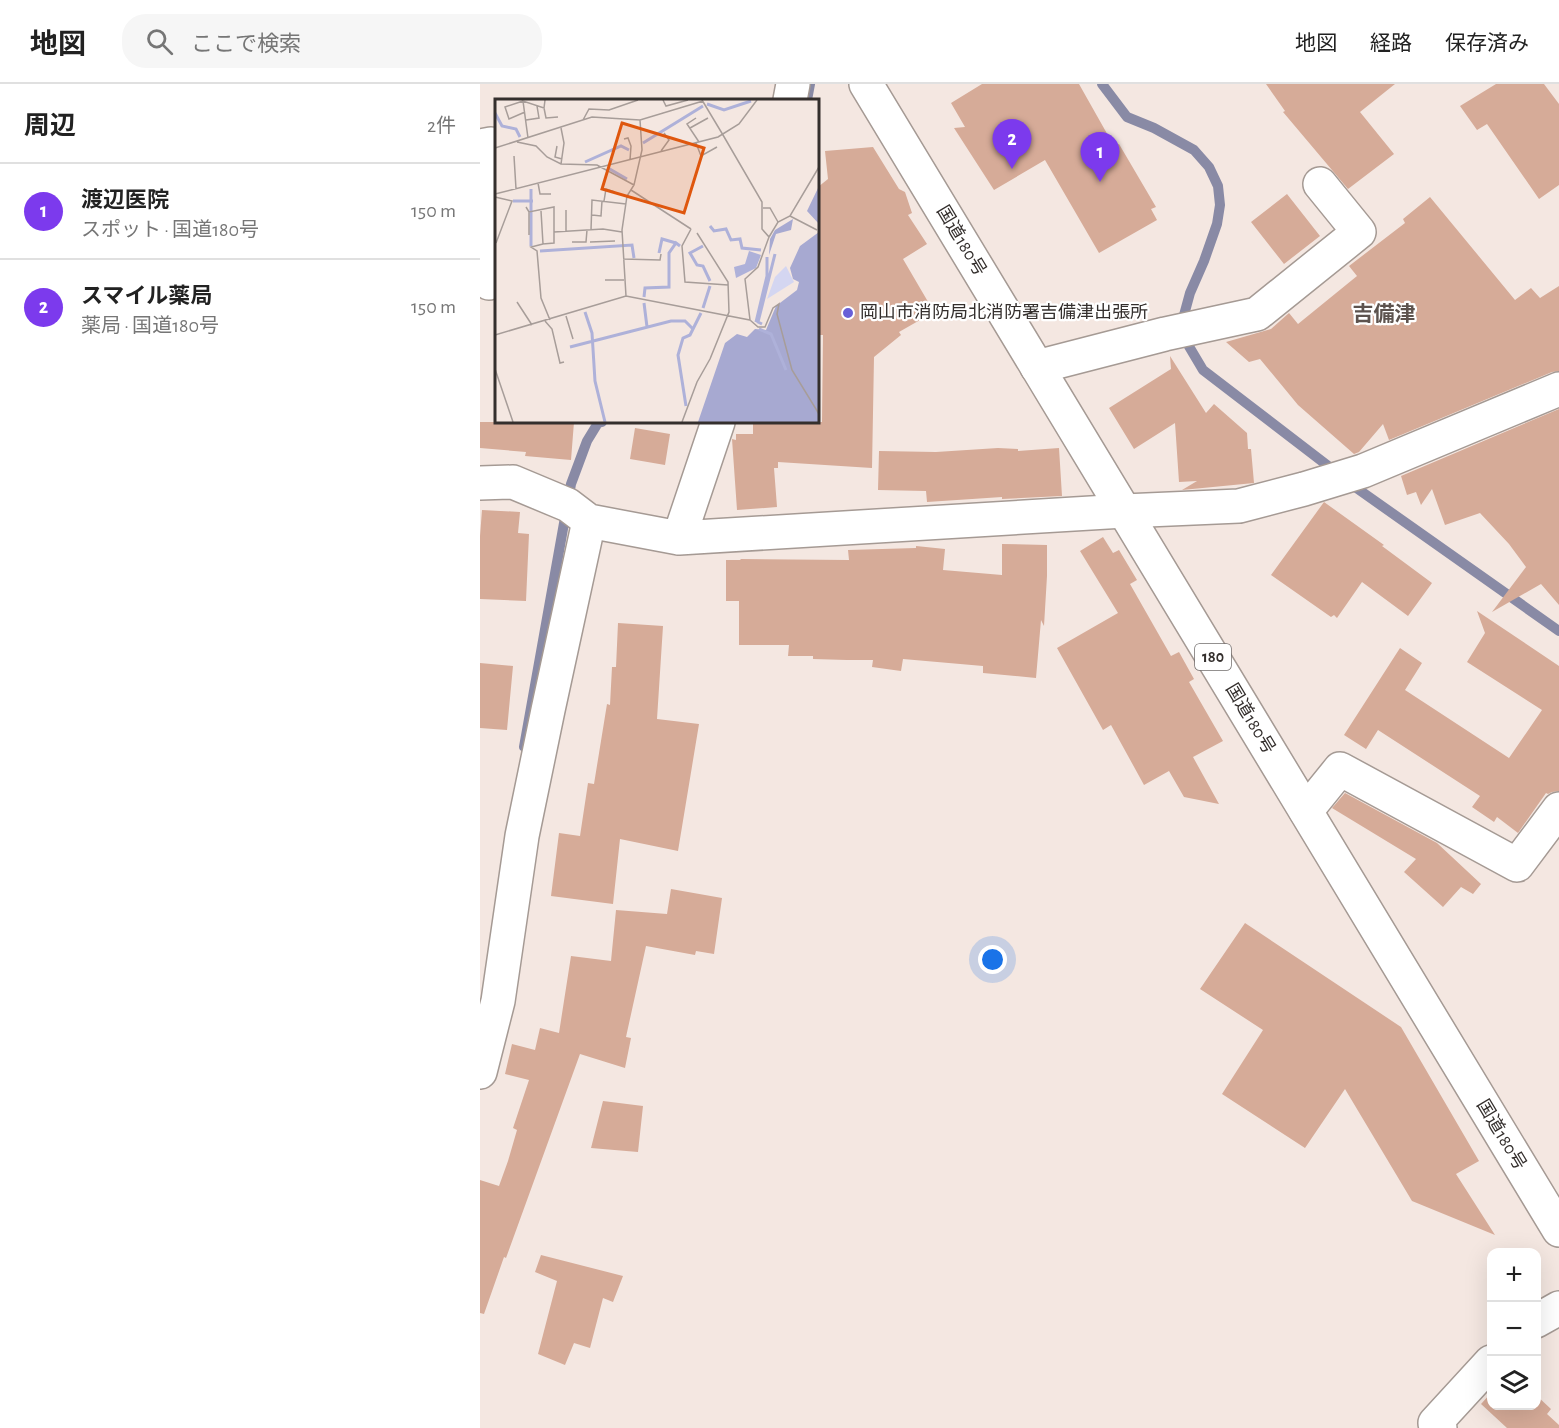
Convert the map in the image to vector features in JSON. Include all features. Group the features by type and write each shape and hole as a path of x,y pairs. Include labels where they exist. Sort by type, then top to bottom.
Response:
{"main road":[{"path":"790,99 793,84"},
{"name":"国道180号","path":"866,84 1306,811 1554,1210"},
{"path":"480,146 491,144 489,283"},
{"path":"1037,367 1165,334 1257,314 1359,232 1320,184"},
{"path":"480,483 513,482 568,505 590,521 680,538 1239,506 1363,471 1559,389"},
{"path":"680,538 718,423"},
{"path":"480,1072 498,1001 522,836 590,521"},
{"path":"1306,811 1340,769 1517,865 1559,809"},
{"path":"1541,1318 1559,1308"},
{"path":"1440,1428 1435,1423 1487,1366"}],"building":[{"path":"982,84 1079,84 1114,146 1119,144 1156,207 1151,209 1157,220 1099,253 1045,160 994,190 954,128 965,127 951,103"},
{"path":"1266,84 1395,84 1360,112 1394,154 1348,189 1283,112 1285,111"},
{"path":"1496,84 1544,84 1559,104 1559,185 1539,199 1487,124 1477,130 1460,106"},
{"path":"873,147 899,189 905,192 912,213 908,215 927,244 903,259 934,312 899,332 901,335 874,357 872,468 778,462 778,468 774,468 777,507 737,510 732,439 736,440 736,434 753,434 753,423 822,422 823,335 819,335 819,186 828,179 825,151"},
{"path":"1287,194 1320,236 1284,264 1251,222"},
{"path":"1430,197 1515,300 1531,288 1540,298 1559,286 1559,371 1389,440 1383,424 1359,452 1354,454 1298,405 1260,359 1249,362 1226,342 1271,329 1289,313 1298,324 1357,276 1349,266 1405,223 1403,219"},
{"path":"1170,356 1206,413 1214,404 1247,433 1254,483 1182,490 1197,481 1179,482 1175,423 1134,449 1109,408 1171,369"},
{"path":"1559,409 1559,605 1541,584 1492,612 1526,567 1509,544 1480,513 1445,525 1432,489 1421,505 1416,492 1407,495 1401,476"},
{"path":"480,422 574,423 571,460 525,456 526,452 480,448"},
{"path":"635,428 670,434 665,465 630,459"},
{"path":"1059,448 1062,496 927,502 926,491 878,490 879,451 936,452 1018,449 1018,451"},
{"path":"1324,502 1432,583 1408,616 1362,582 1337,618 1334,615 1331,617 1271,575"},
{"path":"482,510 520,512 518,533 529,534 526,601 480,599"},
{"path":"1103,537 1113,553 1119,550 1137,580 1130,584 1171,656 1179,652 1194,679 1189,682 1223,741 1193,757 1219,804 1184,797 1169,771 1144,785 1111,725 1103,730 1057,648 1118,613 1080,551"},
{"path":"1002,544 1047,545 1044,626 1041,620 1036,678 983,673 983,666 903,659 901,671 872,667 873,660 813,659 813,656 788,656 789,645 739,645 739,601 726,601 726,560 849,560 848,550 916,548 916,546 945,549 943,570 1002,575"},
{"path":"1477,611 1559,666 1559,791 1546,793 1518,833 1497,817 1494,822 1472,807 1480,796 1378,730 1366,749 1344,735 1400,648 1422,663 1405,690 1509,758 1542,710 1467,662 1485,633"},
{"path":"618,623 663,626 657,719 699,724 678,851 620,839 613,904 551,896 559,833 580,836 588,783 594,784 607,704 610,705 612,667 616,667"},
{"path":"480,663 513,666 507,730 480,728"},
{"path":"1345,793 1437,843 1481,884 1473,894 1461,887 1443,907 1404,872 1416,859 1332,808"},
{"path":"671,889 722,898 714,954 696,951 695,955 646,946 626,1037 631,1038 625,1068 580,1054 506,1258 504,1257 484,1314 480,1313 480,1180 499,1186 517,1130 513,1128 529,1080 505,1074 512,1044 535,1050 540,1028 559,1033 571,956 611,961 616,910 667,914"},
{"path":"1245,923 1401,1027 1479,1161 1456,1174 1495,1235 1412,1201 1345,1089 1305,1148 1222,1094 1263,1030 1200,989"},
{"path":"603,1101 643,1106 638,1152 591,1148"},
{"path":"541,1255 623,1276 613,1302 603,1298 590,1348 574,1343 565,1365 538,1354 557,1281 535,1272"},
{"path":"1487,1397 1487,1410 1481,1404"},
{"path":"1541,1400 1551,1409 1547,1414 1559,1425 1559,1428 1507,1428 1488,1410 1541,1410"}],"waterway":[{"path":"807,99 810,84"},
{"path":"1102,84 1127,117 1154,128 1194,150 1209,167 1218,186 1220,205 1217,224 1190,293 1184,315 1187,343 1203,370 1336,472"},
{"path":"524,747 571,484 587,441 598,423"},
{"path":"1348,482 1559,631"}],"place":[{"name":"スマイル薬局","path":"1012,169"},
{"name":"渡辺医院","path":"1100,182"},
{"name":"岡山市消防局北消防署吉備津出張所","path":"848,313"}],"district":[{"name":"吉備津","path":"1384,314"}]}
